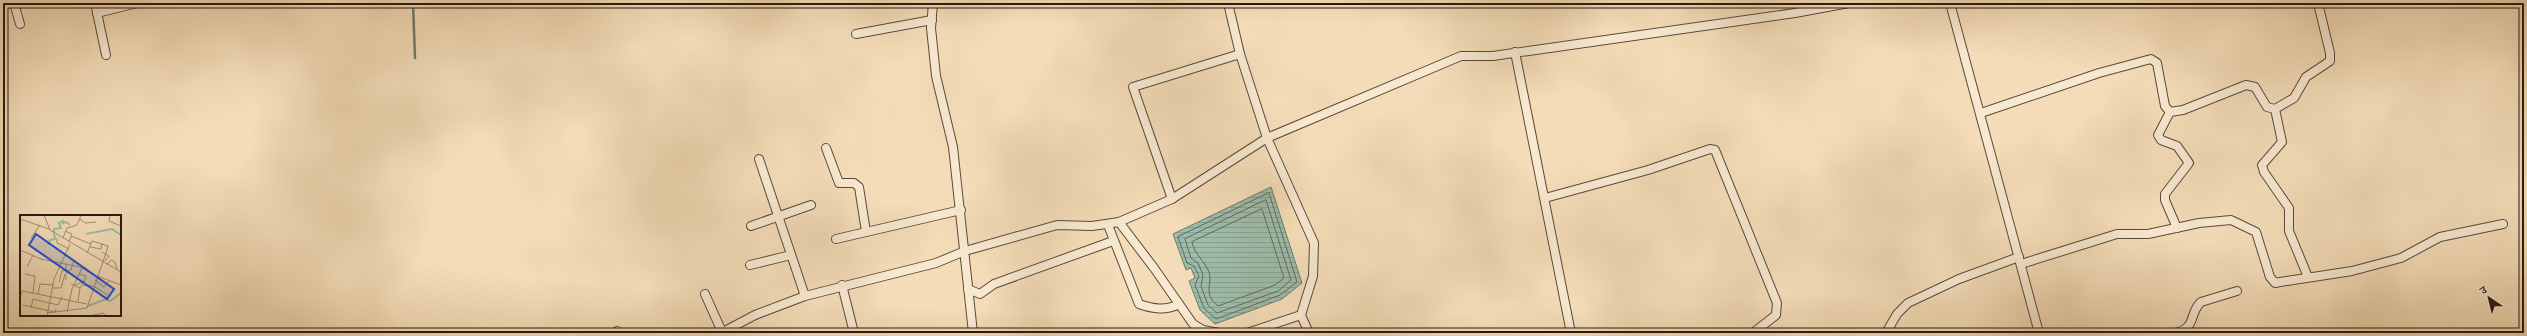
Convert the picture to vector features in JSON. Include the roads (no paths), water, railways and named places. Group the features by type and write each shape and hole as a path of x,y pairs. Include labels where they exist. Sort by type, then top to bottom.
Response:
{"street":[{"path":"14,3 20,24"},
{"path":"95,3 106,55"},
{"path":"97,13 137,3"},
{"path":"933,3 932,20 936,76 953,147 966,251 968,289 973,333"},
{"path":"1228,3 1240,54 1267,138 1314,243 1313,276 1301,315 1309,333"},
{"path":"705,294 721,333 755,315 805,296 842,285 936,263 966,251 1057,225 1076,226 1119,222 1172,199 1267,138 1461,56 1493,56 1795,13 1826,5 1849,3"},
{"path":"1950,3 1981,113 2039,333"},
{"path":"2170,112 2183,110 2246,85 2255,87 2267,107 2275,109 2294,98 2306,77 2330,61 2330,53 2318,3"},
{"path":"856,34 932,20"},
{"path":"1515,52 1531,139 1546,198 1571,333"},
{"path":"1172,199 1133,87 1240,54"},
{"path":"1981,113 2151,59 2157,63 2164,106 2170,112"},
{"path":"2275,109 2282,142 2262,165 2264,172 2289,208 2289,231 2308,277"},
{"path":"2170,112 2158,135 2161,140 2177,146 2190,163 2165,194 2165,200 2177,228"},
{"path":"826,148 839,182 854,182 859,187 866,232"},
{"path":"1546,198 1648,170 1710,149 1715,150 1777,303 1776,315 1753,333"},
{"path":"759,159 805,296"},
{"path":"751,226 811,205"},
{"path":"836,239 961,210"},
{"path":"1886,333 1897,314 1908,303 1959,279 2108,236 2148,234 2199,223 2236,220 2256,232 2272,281 2280,282 2343,273 2401,258 2433,240 2503,224"},
{"path":"1119,222 1180,304 1193,324 1202,331 1219,333"},
{"path":"1108,224 1113,241 1139,304 1163,309 1170,309 1180,304"},
{"path":"968,289 980,294 994,284 1113,241"},
{"path":"750,266 791,255"},
{"path":"842,285 854,333"},
{"path":"2175,333 2187,328 2191,324 2196,306 2201,302 2237,291"},
{"path":"1247,333 1301,315"}],"water":[{"path":"1271,187 1302,283 1282,299 1215,324 1200,310 1189,281 1195,278 1191,268 1186,270 1173,234"}],"waterway":[{"path":"413,3 415,58"}]}
